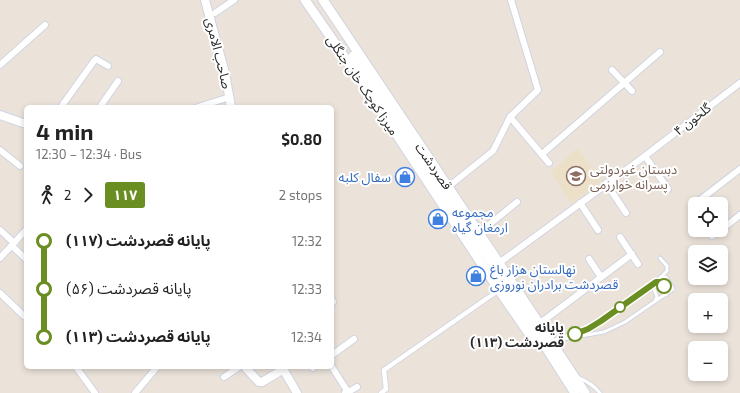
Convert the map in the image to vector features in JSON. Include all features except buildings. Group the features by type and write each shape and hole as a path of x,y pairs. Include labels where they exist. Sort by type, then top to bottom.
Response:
{"main road":[{"name":"میرزا کوچک خان جنگلی","path":"306,0 405,141 499,290 532,338 548,343"},
{"name":"قصردشت","path":"316,0 405,141 476,234 548,343 585,393"},
{"name":"قصردشت","path":"322,0 448,187 476,234"},
{"name":"قصردشت","path":"548,343 575,393"}],"street":[{"name":"صاحب الامری","path":"205,0 225,73 231,105"},
{"path":"215,13 234,0"},
{"path":"448,187 493,151 510,117 538,90 511,0"},
{"path":"0,65 45,25"},
{"path":"542,154 660,52"},
{"path":"62,105 96,59 108,66"},
{"path":"612,70 632,91"},
{"path":"101,105 118,81"},
{"name":"۴ گلخون","path":"497,265 606,183 645,156 740,83"},
{"path":"204,105 230,96"},
{"path":"0,115 24,123"},
{"path":"510,117 549,163"},
{"path":"0,150 20,166"},
{"path":"645,156 668,189"},
{"path":"704,197 740,169"},
{"path":"606,183 626,213"},
{"path":"476,234 517,202"},
{"path":"580,204 598,230"},
{"path":"728,224 740,215"},
{"path":"0,230 24,258"},
{"path":"0,258 24,232"},
{"path":"620,237 638,264"},
{"path":"537,326 632,254"},
{"path":"589,259 601,277"},
{"path":"381,393 386,389 384,370 499,290"},
{"path":"0,293 24,316"},
{"path":"334,350 354,339"},
{"path":"77,369 95,393"},
{"path":"135,393 155,369"},
{"path":"224,377 236,369"},
{"path":"247,369 259,382 262,382 282,369"},
{"path":"284,369 298,393"},
{"path":"333,369 347,393 357,387"}],"lane":[{"path":"548,343 588,329 656,282 667,271 667,266 660,258"},
{"path":"548,343 604,332 624,322 673,289 666,277 662,277"},
{"path":"656,282 661,282 666,290 666,295"},
{"path":"648,288 654,289 656,292 657,297 654,302"},
{"path":"573,376 586,381 600,393"}],"shaded area":[{"name":"دبستان غیردولتی پسرانه خوارزمی","path":"577,148 602,181 571,204 551,172"}],"bus line":[{"name":"۱۱۷","path":"575,334 588,329 601,321 656,282 661,282 664,286"}],"place":[{"name":"دبستان غیردولتی پسرانه خوارزمی","path":"576,176"},
{"name":"سفال کلبه","path":"405,177"},
{"name":"مجموعه ارمغان گیاه","path":"438,219"},
{"name":"نهالستان هزار باغ قصردشت برادران نوروزی","path":"476,276"},
{"name":"پایانه قصردشت (۱۱۳)","path":"575,334"}]}
